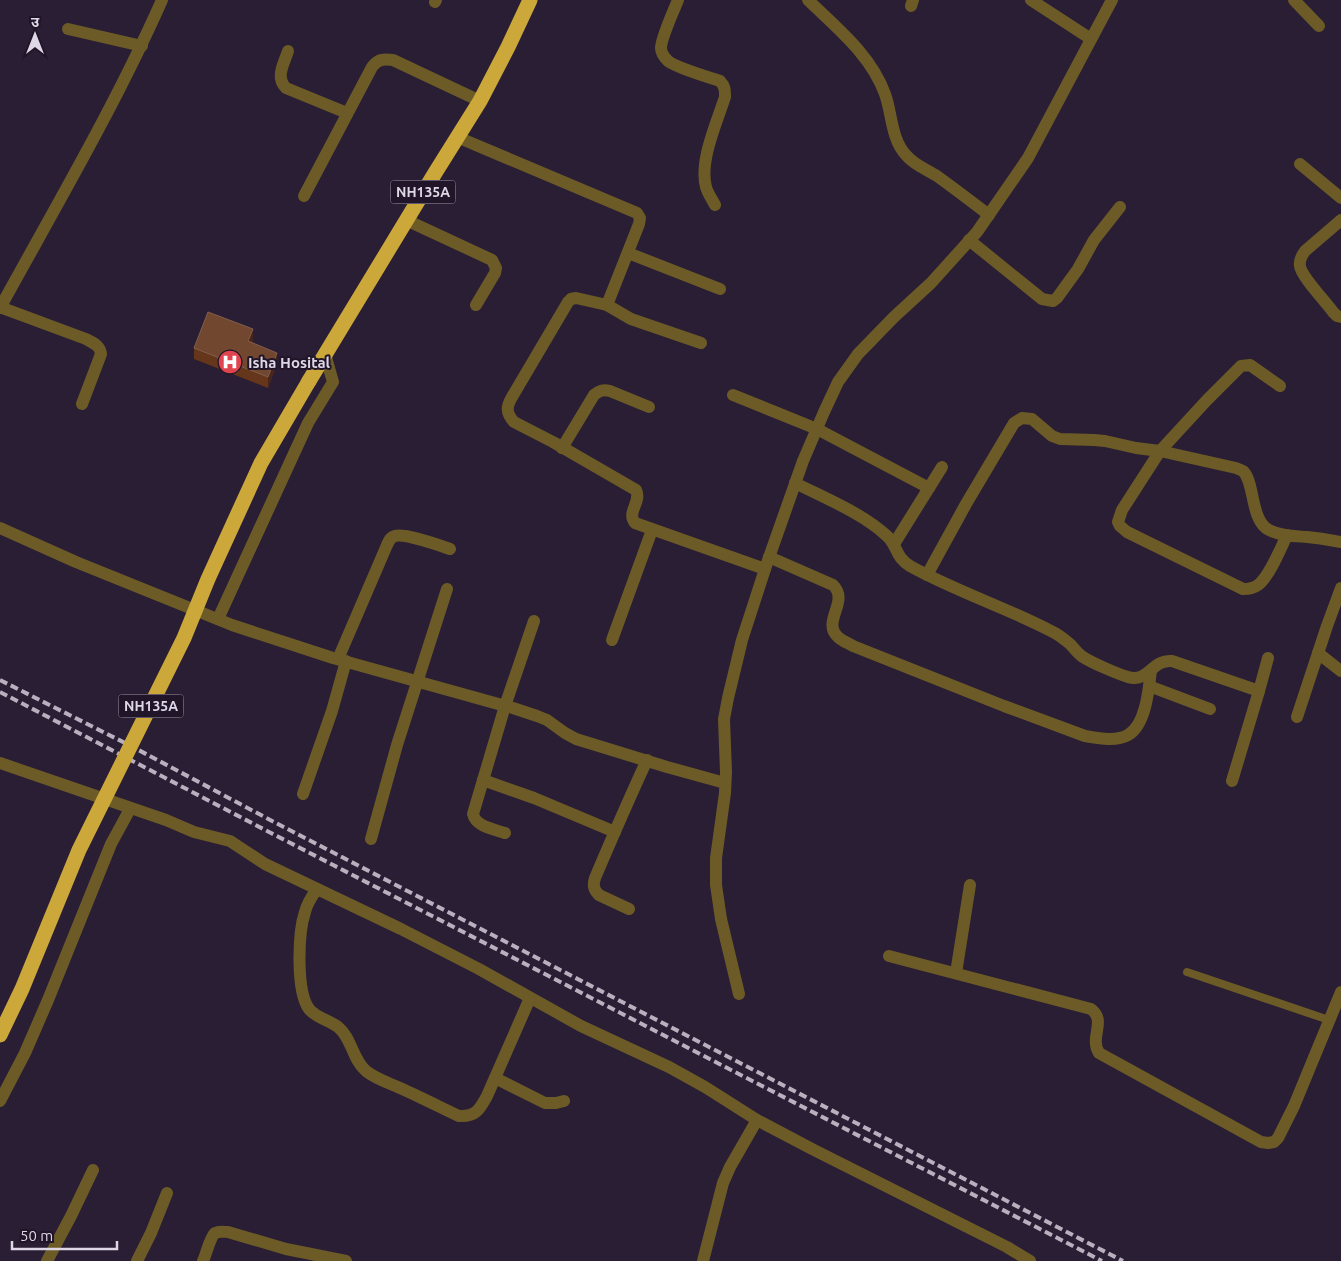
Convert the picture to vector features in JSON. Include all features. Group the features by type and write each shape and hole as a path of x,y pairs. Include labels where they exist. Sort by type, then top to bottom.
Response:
{"highway":[{"name":"NH135A","path":"0,1035 22,989 79,850 184,638 261,463 406,220 480,101 530,0"}],"street":[{"path":"82,404 101,354 98,346 86,339 0,308 74,176 142,46 162,0"},
{"path":"678,0 661,48 663,55 673,64 720,81 724,84 725,89 725,97 705,162 704,175 706,187 715,205"},
{"path":"808,0 854,44 869,64 885,93 898,144 905,154 915,164 959,191 989,215"},
{"path":"1031,0 1091,39"},
{"path":"739,994 721,919 716,885 716,858 725,783 724,718 742,640 795,483 816,428 838,382 858,354 931,283 970,240 989,215 1028,158 1112,0"},
{"path":"1294,0 1319,26"},
{"path":"68,29 142,46"},
{"path":"288,51 280,76 281,83 286,88 347,113"},
{"path":"304,196 377,60 393,60 480,101"},
{"path":"457,137 638,213 640,218 639,224 607,305"},
{"path":"1300,164 1341,198"},
{"path":"970,240 1042,299 1053,301 1078,269 1094,240 1120,207"},
{"path":"406,220 492,260 496,268 495,273 476,305"},
{"path":"1341,220 1306,251 1302,257 1300,267 1303,274 1333,312 1341,317"},
{"path":"628,253 720,289"},
{"path":"701,343 631,319 607,305 571,298 508,403 507,411 514,422 636,490 638,496 632,513 632,521 639,526 767,563 833,585 839,594 833,628 835,634 840,639 852,646 1085,736 1099,738 1119,738 1127,736 1134,730 1145,708 1152,670"},
{"path":"218,619 308,423 333,382 325,354"},
{"path":"1280,386 1250,366 1241,366 1160,451 1122,510 1118,522 1127,532 1243,588 1249,589 1255,587 1263,579 1287,535"},
{"path":"562,448 594,394 599,391 610,391 650,407"},
{"path":"733,396 816,428 929,488"},
{"path":"927,575 1014,423 1022,418 1032,419 1052,436 1060,439 1094,440 1160,451 1236,468 1244,472 1248,480 1255,509 1266,529 1282,535 1341,542"},
{"path":"894,544 942,467"},
{"path":"795,483 852,512 877,528 889,537 901,559 908,565 1051,631 1090,661 1130,678 1144,676 1162,661 1172,661 1259,691"},
{"path":"0,528 76,562 232,625 342,660 505,706 547,720 576,739 725,783"},
{"path":"612,640 652,530"},
{"path":"303,794 332,711 342,660 391,538 404,536 450,548"},
{"path":"1297,717 1341,588"},
{"path":"370,839 447,589"},
{"path":"505,833 478,823 474,820 473,814 505,706 534,621"},
{"path":"1318,653 1341,671"},
{"path":"1232,781 1268,658"},
{"path":"1149,686 1210,708"},
{"path":"629,909 599,895 593,886 646,760"},
{"path":"0,763 166,820 194,832 230,841 265,864 401,929 581,1026 670,1067 757,1120 1007,1247 1030,1261"},
{"path":"483,780 534,798 615,832"},
{"path":"0,1101 25,1053 111,844 130,808"},
{"path":"956,973 970,885"},
{"path":"317,888 309,901 301,927 301,987 304,1001 310,1011 339,1027 348,1040 358,1062 367,1072 459,1116 474,1114 480,1108 495,1078 530,998"},
{"path":"889,956 1091,1009 1098,1018 1095,1041 1100,1053 1261,1142 1268,1143 1274,1142 1278,1138 1294,1106 1341,992"},
{"path":"495,1078 545,1103 564,1101"},
{"path":"703,1261 723,1183 745,1139 757,1120"},
{"path":"47,1261 93,1170"},
{"path":"137,1261 168,1192"},
{"path":"203,1261 212,1237 216,1233 221,1232 228,1232 286,1249 346,1261"}],"lane":[{"path":"1188,972 1329,1020"}],"building":[{"path":"208,312 253,329 248,341 277,353 268,377 194,348"}],"railway":[{"path":"0,680 131,746 276,823 1123,1261"},
{"path":"0,692 1102,1261"}],"place":[{"name":"Isha Hosital","path":"230,362"}]}
